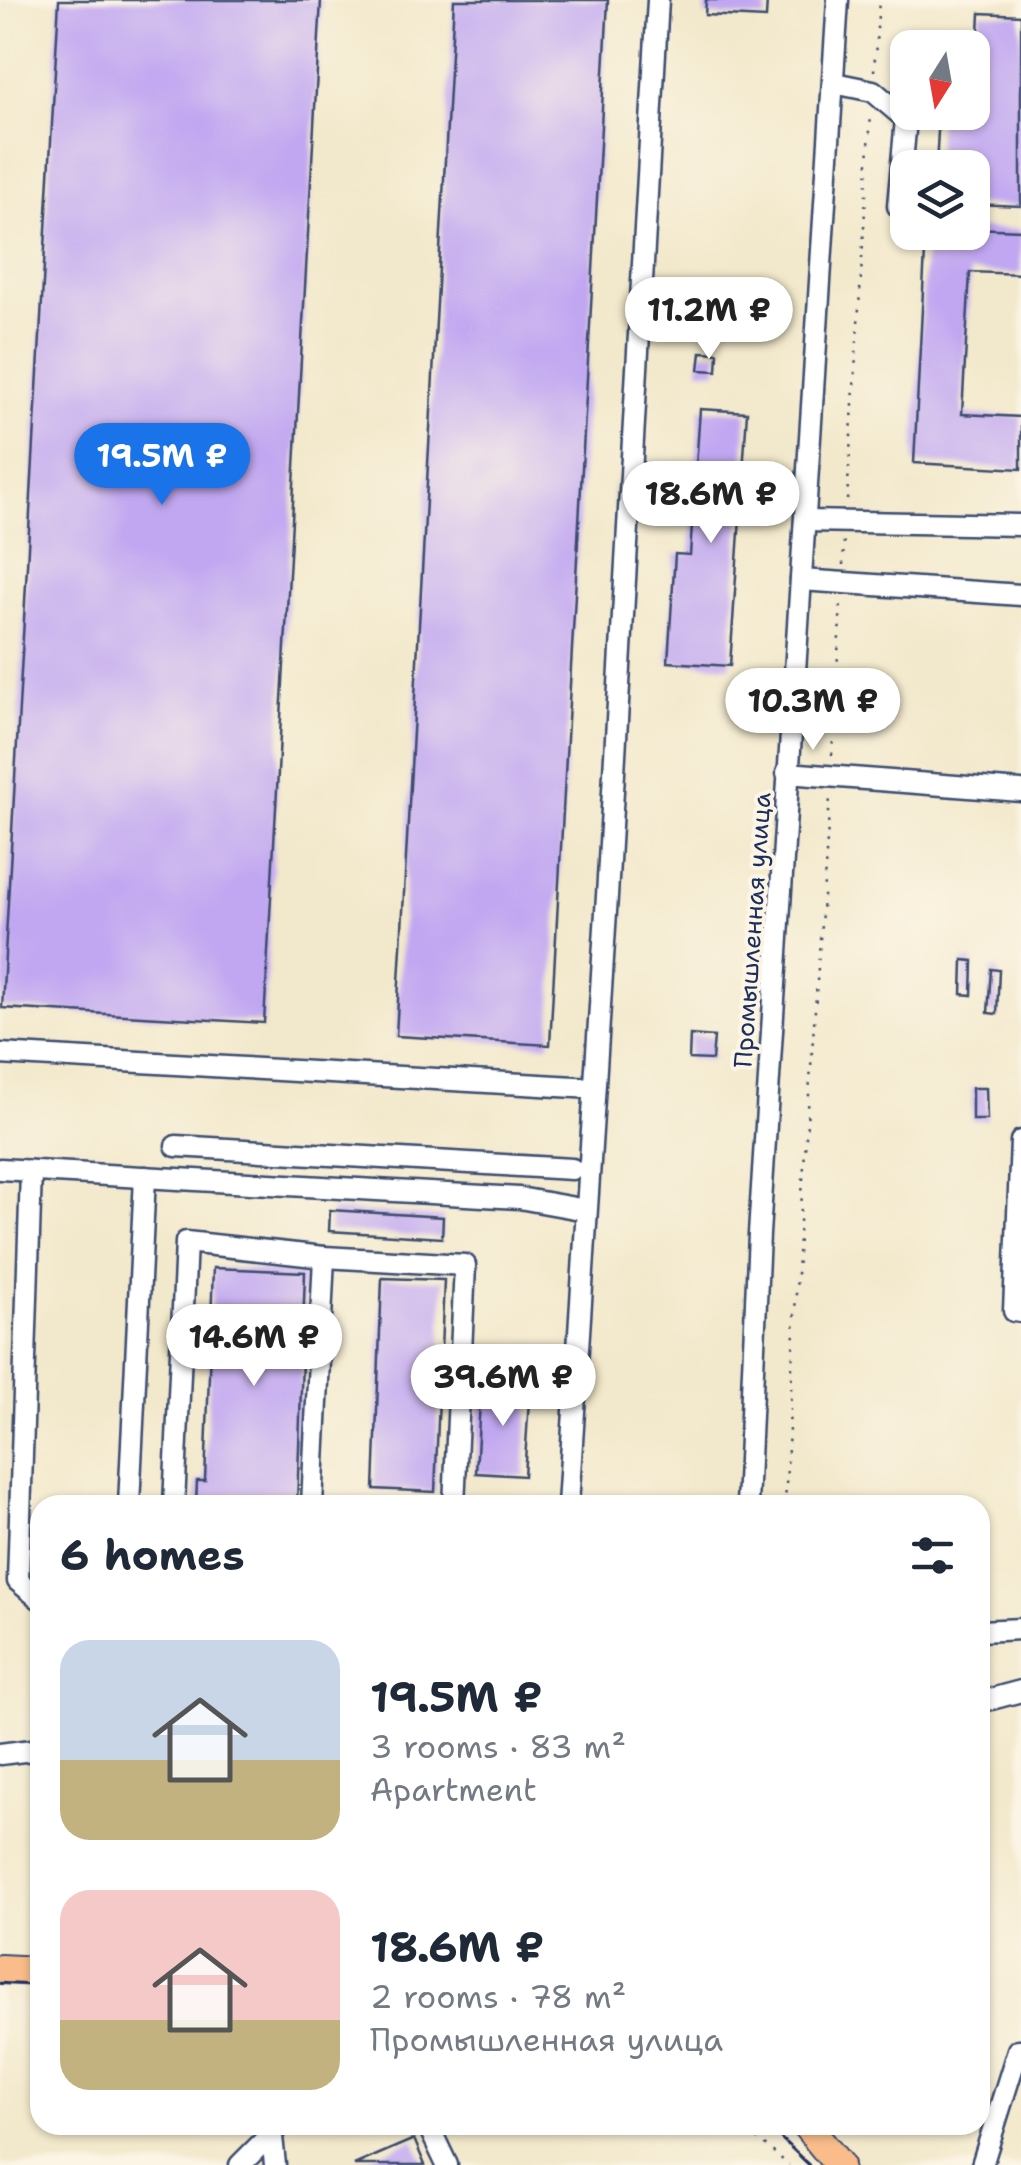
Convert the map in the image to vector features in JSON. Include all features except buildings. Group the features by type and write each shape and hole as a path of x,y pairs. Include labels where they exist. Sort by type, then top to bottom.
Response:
{"main road":[{"path":"0,1969 30,1970"},
{"path":"814,2135 839,2165"}],"street":[{"path":"569,1495 658,0"},
{"name":"Промышленная улица","path":"747,1495 760,1215 838,0"},
{"path":"834,83 873,90 906,118 903,150"},
{"path":"806,521 1021,525"},
{"path":"801,580 1021,595"},
{"path":"787,774 1021,791"},
{"path":"0,1054 593,1088"},
{"path":"1021,1141 1014,1311 1021,1312"},
{"path":"176,1146 572,1170"},
{"path":"319,1186 321,1154"},
{"path":"0,1169 519,1198 586,1210"},
{"path":"30,1590 18,1580 31,1170"},
{"path":"130,1495 146,1176"},
{"path":"174,1495 186,1242 324,1257 466,1265 454,1495"},
{"path":"312,1495 324,1257"},
{"path":"990,1630 1021,1628"},
{"path":"990,1699 1021,1691"},
{"path":"0,1754 30,1750"},
{"path":"982,2165 1021,2050"},
{"path":"240,2165 268,2135"},
{"path":"274,2135 276,2165"},
{"path":"432,2135 446,2165"}],"path":[{"path":"786,1495 798,1236 831,778 878,0"},
{"path":"755,2135 789,2165"}],"tram line":[{"path":"0,1983 30,1984"},
{"path":"778,2135 809,2165"}]}
